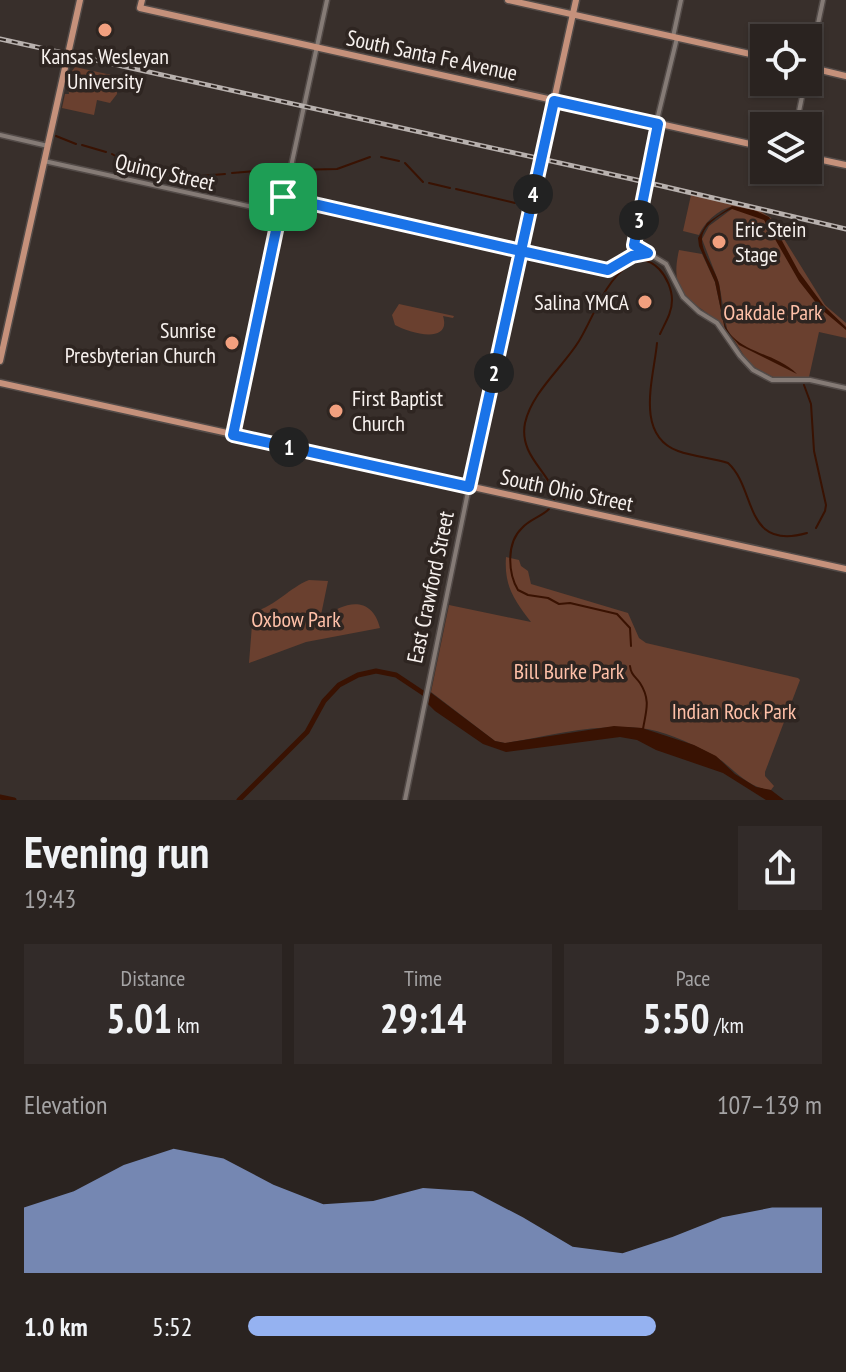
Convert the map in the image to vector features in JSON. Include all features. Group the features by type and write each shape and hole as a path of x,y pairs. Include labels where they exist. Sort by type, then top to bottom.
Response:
{"main road":[{"path":"0,361 80,0"},
{"name":"South Santa Fe Avenue","path":"142,0 140,8 750,144"},
{"path":"508,0 750,54"},
{"name":"East Crawford Street","path":"469,487 576,0"},
{"path":"822,72 846,76"},
{"path":"822,160 846,165"},
{"name":"South Ohio Street","path":"0,383 846,569"}],"street":[{"path":"233,435 327,0"},
{"path":"632,256 681,0"},
{"path":"818,24 823,0"},
{"path":"0,135 48,146"},
{"name":"Quincy Street","path":"44,161 280,213"},
{"path":"283,197 608,270 632,256 648,253"},
{"path":"634,245 666,264 680,293 694,308 717,323 748,365 768,379 810,380 846,388"},
{"name":"East Crawford Street","path":"405,800 469,487"}],"green space":[{"name":"Kansas Wesleyan University","path":"75,67 116,76 117,94 110,103 97,100 94,115 62,108 65,94 69,94 67,78"},
{"name":"Oakdale Park","path":"691,195 757,209 771,218 825,305 846,323 846,338 819,332 809,377 775,378 750,365 727,329 719,283 702,239 709,226 736,206 714,216 699,235 683,231"},
{"path":"679,250 702,254 715,282 725,330 681,290 676,267"},
{"path":"399,304 454,316 443,316 444,325 435,334 419,333 395,325 392,315"},
{"name":"Bill Burke Park","path":"506,557 519,560 528,571 531,584 628,613 639,638 646,643 798,678 800,680 765,772 774,786 771,790 753,785 717,757 701,749 649,729 606,727 505,743 495,741 431,692 449,605 531,622 511,592"},
{"name":"Oxbow Park","path":"309,580 328,581 321,615 324,618 340,608 356,604 371,610 380,628 306,642 249,663 253,612 269,606"}],"shaded area":[{"path":"732,206 754,210 769,217 799,272 824,306 846,327 846,330 821,309 799,281 764,220 732,209 709,224 703,233 702,244 719,284 725,326 740,343 797,374 739,345 725,329 715,282 698,238 707,223"},
{"path":"430,692 495,741 505,743 614,726 642,728 694,745 716,756 735,774 756,787 771,790 784,800 766,800 723,773 656,750 637,740 620,737 506,752 483,744 435,711 428,704"}],"waterway":[{"path":"56,136 76,144"},
{"path":"82,145 106,152"},
{"path":"112,154 135,167"},
{"path":"294,170 337,169 370,157"},
{"path":"381,157 399,161"},
{"path":"405,163 423,182"},
{"path":"141,169 164,175"},
{"path":"232,173 256,171"},
{"path":"263,171 286,171"},
{"path":"170,176 194,174"},
{"path":"201,176 225,174"},
{"path":"429,183 450,188"},
{"path":"456,189 515,203"},
{"path":"554,500 549,482 527,447 525,423 534,401 579,341 613,281 620,272 637,261 653,264 669,284 671,309 660,334"},
{"path":"657,343 651,388 651,419 664,443 684,453 728,463 744,487 754,514 762,526 772,533 786,536 807,533"},
{"path":"804,385 811,404 814,451 826,505 816,528"},
{"path":"549,509 525,525 513,542 510,558 518,590 559,604 570,603 617,614 630,628 631,646"},
{"path":"630,666 646,695 643,729"},
{"path":"239,800 307,732 324,701 339,685 358,675 376,671 396,675 429,697"},
{"path":"0,797 14,800"}],"railway":[{"path":"0,39 846,229"}],"place":[{"name":"Kansas Wesleyan University","path":"105,30"},
{"name":"Eric Stein Stage","path":"719,242"},
{"name":"Salina YMCA","path":"645,302"},
{"name":"Sunrise Presbyterian Church","path":"232,343"},
{"name":"First Baptist Church","path":"336,411"}],"route":[{"path":"283,197 233,435 469,487 521,251 608,270 632,256 648,253 634,245 658,124 554,101 521,251 283,197"}],"park label":[{"name":"Indian Rock Park","path":"734,711"}]}
